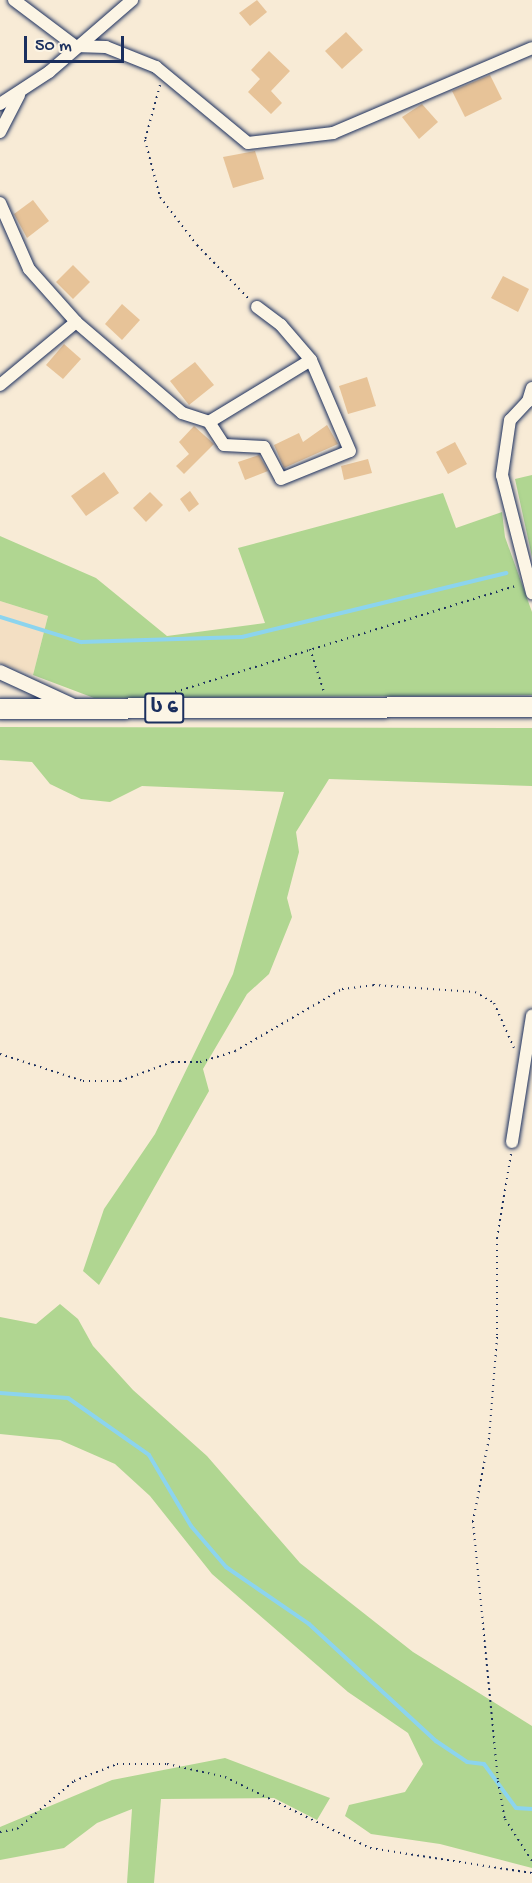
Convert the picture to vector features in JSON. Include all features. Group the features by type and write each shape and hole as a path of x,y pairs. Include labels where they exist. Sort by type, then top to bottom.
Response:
{"highway":[{"name":"ს 6","path":"0,709 532,707"}],"street":[{"path":"14,0 75,46 128,53 166,75 248,143 333,133 532,48"},
{"path":"0,104 19,95 132,0"},
{"path":"0,132 19,95"},
{"path":"0,204 29,269 76,322 182,413 209,422 224,445 264,447 281,478 350,451 310,360 281,325 257,307"},
{"path":"0,385 76,322"},
{"path":"209,422 310,360"},
{"path":"529,588 502,475 510,420 528,401 532,388"},
{"path":"0,672 82,709"},
{"path":"512,1142 532,1016"}],"path":[{"path":"166,75 154,97 145,140 160,197 197,245 257,307"},
{"path":"172,708 176,690 310,649 529,588"},
{"path":"310,649 328,707"},
{"path":"0,1054 83,1081 120,1081 172,1062 200,1062 235,1051 342,989 373,985 475,992 494,1003 512,1045 525,1061"},
{"path":"512,1142 497,1238 497,1337 489,1438 473,1521 498,1781 505,1820 532,1861"},
{"path":"0,1832 17,1829 74,1781 117,1764 167,1764 225,1778 370,1848 532,1873"}],"shaded area":[{"path":"0,601 48,616 33,675 0,663"}],"green space":[{"path":"532,475 532,557 515,479"},
{"path":"443,493 456,528 502,512 505,537 532,612 532,695 94,698 33,675 48,616 0,601 0,536 96,578 167,636 265,623 238,548"},
{"path":"0,727 532,728 532,786 329,779 296,832 299,852 287,898 292,917 269,974 247,994 203,1069 209,1091 99,1285 83,1271 104,1209 155,1134 233,974 284,792 142,786 110,802 81,799 50,784 32,762 0,760"},
{"path":"60,1304 78,1319 93,1346 133,1390 207,1456 300,1563 413,1652 532,1726 532,1868 440,1844 371,1834 345,1816 349,1805 405,1792 423,1764 408,1733 348,1692 212,1574 150,1496 115,1464 60,1440 0,1434 0,1317 36,1324"},
{"path":"225,1758 330,1798 317,1820 274,1798 161,1799 154,1883 127,1883 132,1809 97,1823 64,1848 0,1860 0,1827 112,1780"}],"building":[{"path":"257,0 267,12 250,26 239,13"},
{"path":"346,32 363,50 342,69 325,51"},
{"path":"269,51 290,71 271,91 282,103 271,114 248,92 260,79 251,70"},
{"path":"490,75 502,99 465,117 452,91"},
{"path":"422,104 438,122 419,139 402,117"},
{"path":"255,151 264,179 233,188 223,157"},
{"path":"33,200 49,221 27,238 14,214"},
{"path":"73,265 90,282 73,299 56,282"},
{"path":"503,276 529,289 518,312 491,298"},
{"path":"122,304 140,320 122,340 105,324"},
{"path":"64,344 81,359 63,379 46,365"},
{"path":"195,362 214,385 189,405 170,381"},
{"path":"367,377 376,406 348,414 339,386"},
{"path":"327,425 338,444 284,468 274,445 299,433 303,442"},
{"path":"194,426 214,444 184,474 176,466 189,454 179,442"},
{"path":"455,442 467,464 448,474 436,452"},
{"path":"259,455 268,471 245,480 238,462"},
{"path":"368,459 372,473 344,480 341,466"},
{"path":"104,472 119,493 86,516 71,496"},
{"path":"190,491 199,504 189,512 180,499"},
{"path":"150,492 163,505 146,522 133,508"}],"waterway":[{"path":"0,617 81,642 242,637 506,573"},
{"path":"0,1393 68,1398 149,1455 191,1526 226,1567 309,1624 436,1741 467,1762 484,1764 516,1808 532,1809"}]}
